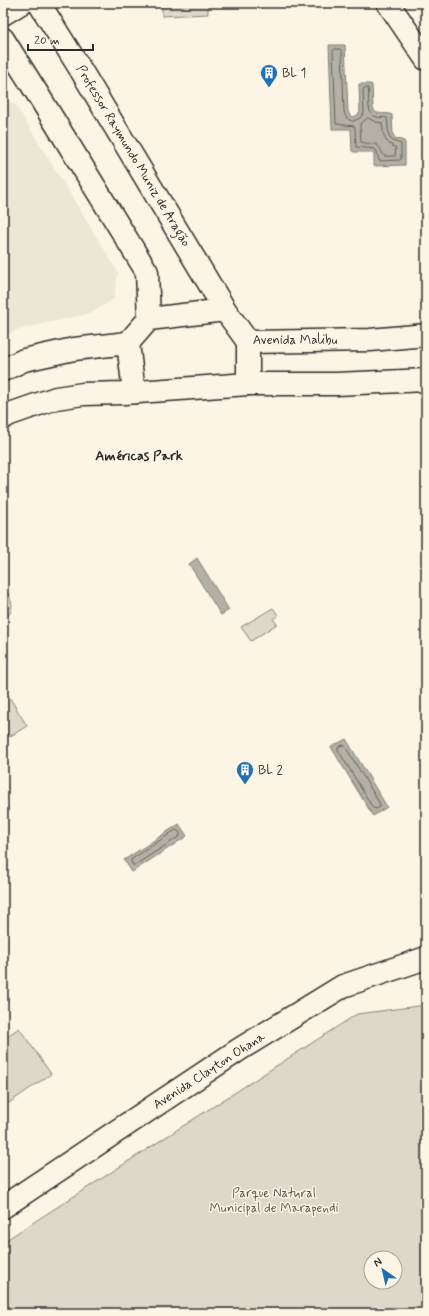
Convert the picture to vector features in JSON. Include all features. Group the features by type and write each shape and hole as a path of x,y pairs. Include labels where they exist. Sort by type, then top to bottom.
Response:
{"street":[{"path":"3,14 21,3"},
{"name":"Professor Raymundo Muniz de Aragão","path":"39,3 225,310"},
{"path":"388,3 426,59"},
{"path":"3,39 147,272 149,319"},
{"path":"3,370 24,360 74,349 128,343 149,319 225,310"},
{"name":"Avenida Malibu","path":"225,310 248,342 370,340 426,334"},
{"path":"248,342 248,384"},
{"path":"128,343 134,392"},
{"path":"3,418 10,414 56,398 82,394 248,384 336,384 426,380"},
{"name":"Avenida Clayton Ohana","path":"3,1207 240,1049 343,986 426,958"}],"shaded area":[{"path":"3,99 15,104 118,272 114,299 92,313 16,330 3,338"}],"green space":[{"path":"162,3 208,3 208,14 162,16"},
{"path":"3,586 10,599 12,608 8,616 3,620"},
{"path":"273,608 278,615 273,619 277,624 251,641 241,627"},
{"path":"8,695 27,726 9,737 3,727 3,698"},
{"name":"Parque Natural Municipal de Marapendi","path":"426,1005 426,1313 3,1313 3,1242 357,1014"},
{"path":"19,1028 51,1074 3,1107 3,1039"}],"water":[{"path":"329,45 345,45 348,111 350,116 354,117 360,113 359,84 372,85 373,108 375,112 392,115 393,135 395,138 404,141 405,143 405,165 374,166 374,153 352,151 351,129 332,129"},
{"path":"197,558 229,610 221,615 189,564"},
{"path":"346,739 387,807 373,816 331,747"},
{"path":"179,824 187,836 132,872 124,860"}],"place":[{"name":"BL 1","path":"269,88"},
{"name":"BL 2","path":"245,785"}],"district":[{"name":"Américas Park","path":"139,456"}]}
